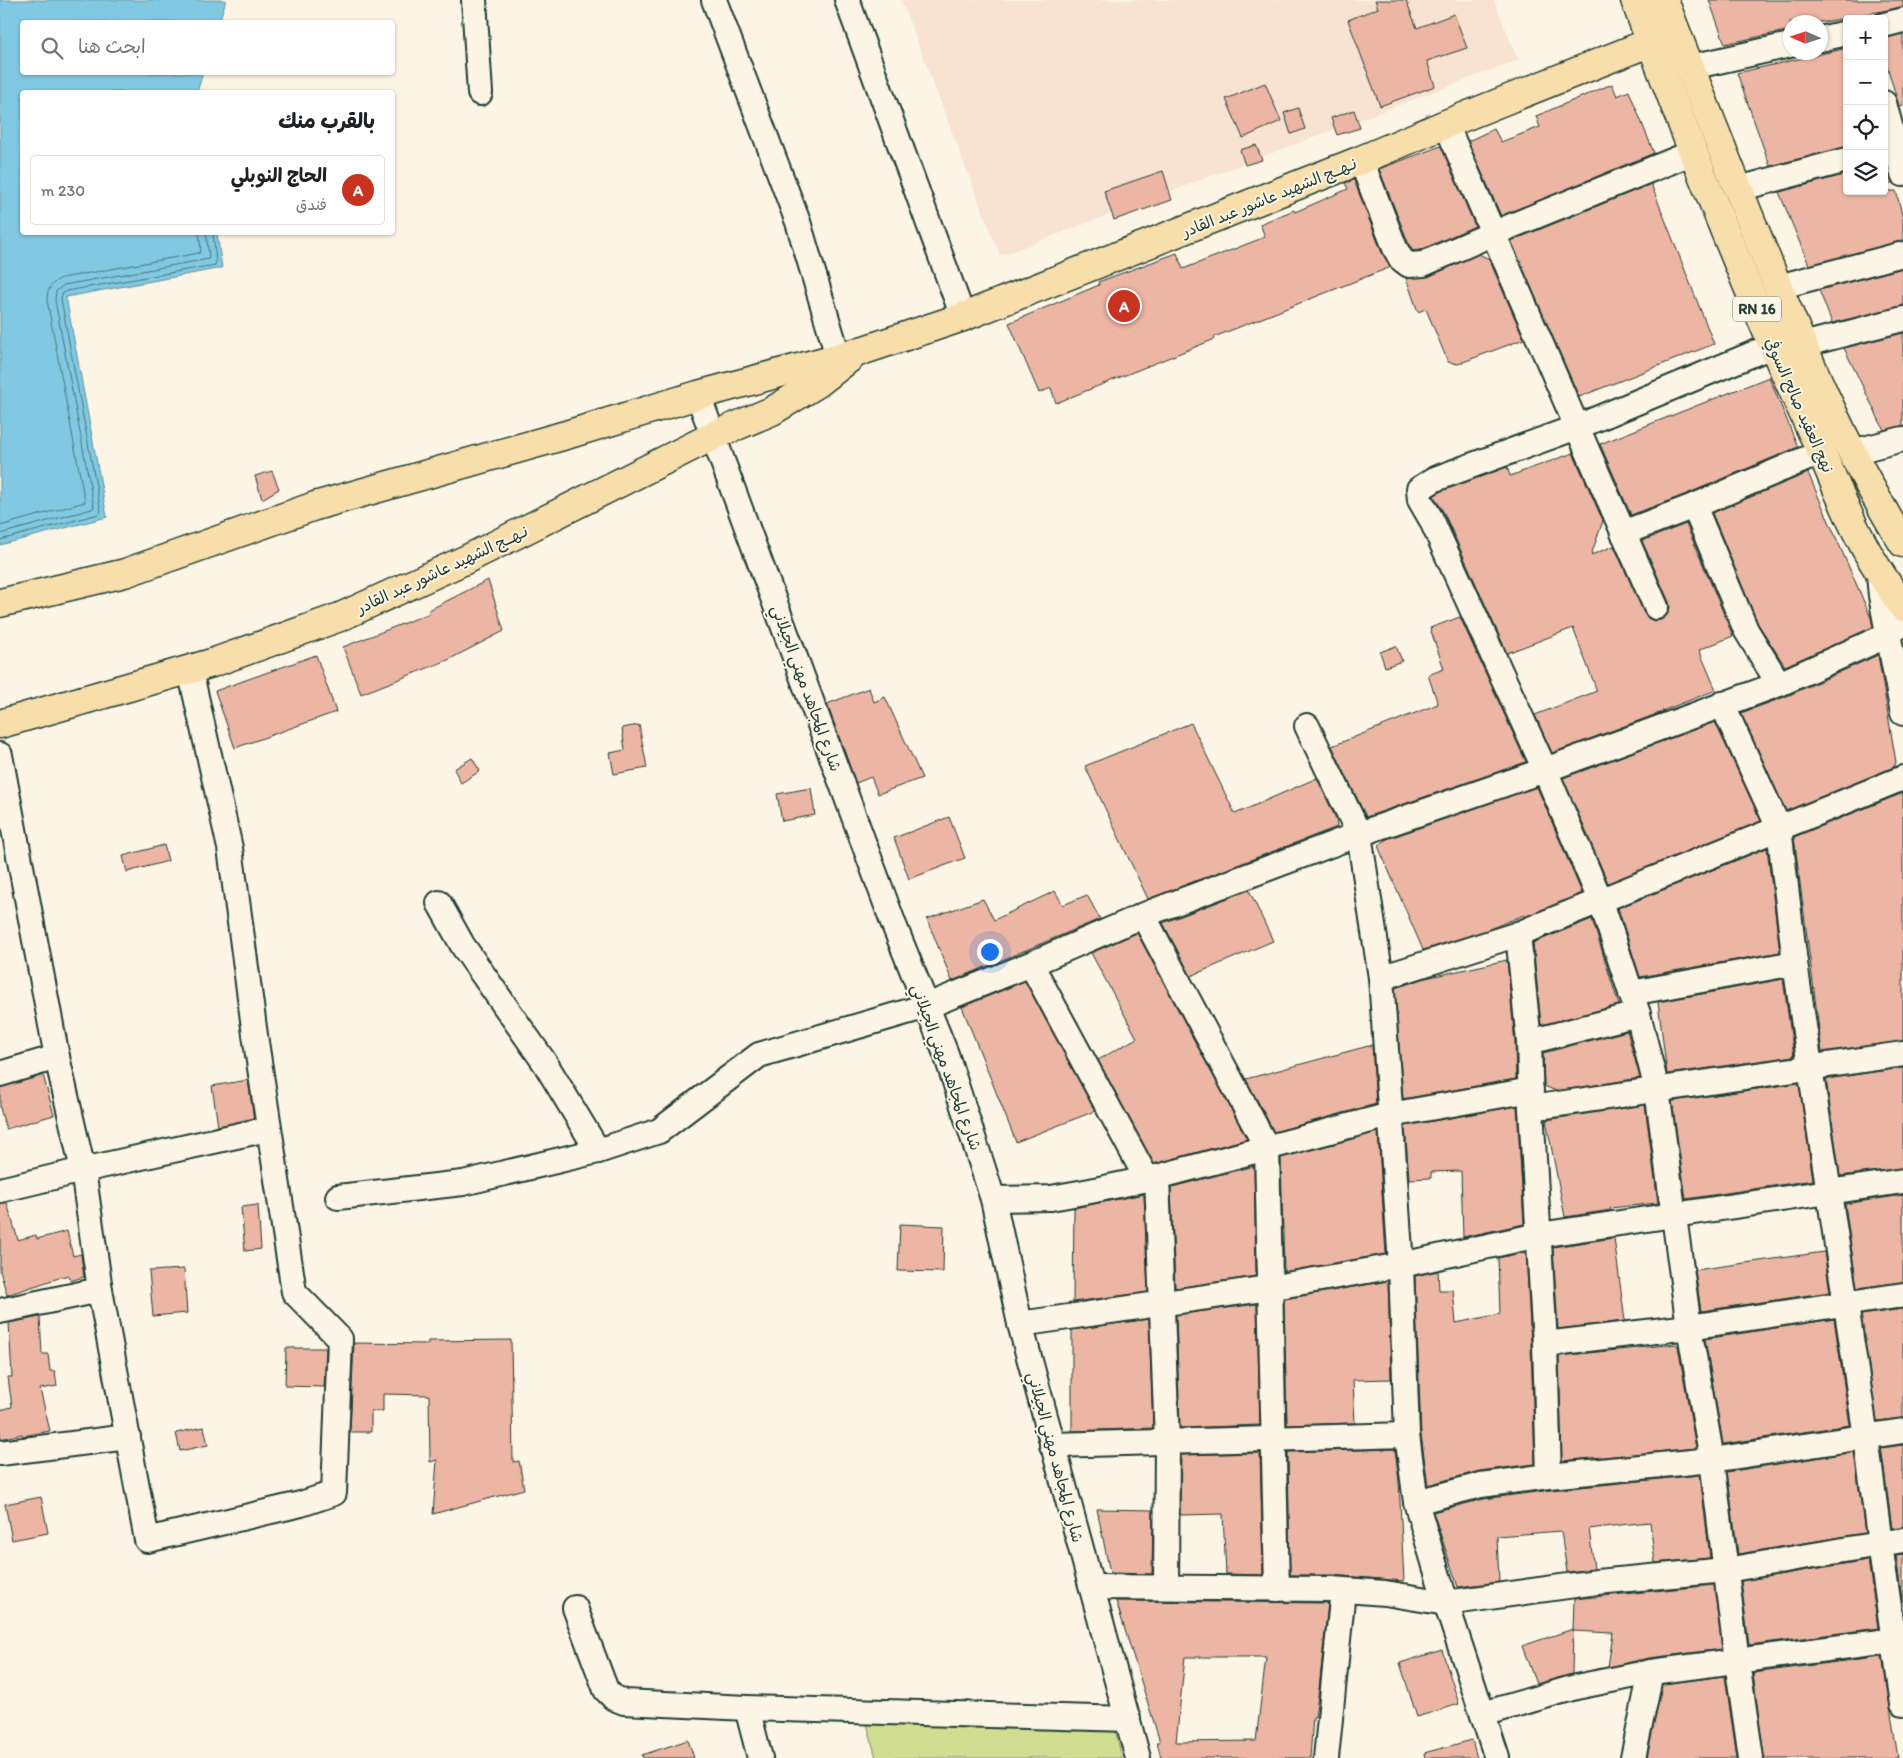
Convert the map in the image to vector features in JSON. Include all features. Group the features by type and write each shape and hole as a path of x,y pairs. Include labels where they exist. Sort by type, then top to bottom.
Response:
{"main road":[{"name":"نهج العقيد صالح السوفي","path":"1635,0 1691,67 1738,189 1802,345 1867,483 1903,545"},
{"name":"نهج العقيد صالح السوفي","path":"1664,0 1664,37 1694,152 1772,346 1822,452 1840,497 1879,574 1903,607"},
{"name":"نـهــج الشهيد عاشور عبد القادر","path":"0,603 125,573 315,506 566,435 698,395 848,354 963,318 1664,37"},
{"name":"نـهــج الشهيد عاشور عبد القادر","path":"0,724 212,664 340,617 465,560 714,435 772,410 797,397 848,354"},
{"path":"1879,574 1886,560 1903,545"}],"street":[{"path":"474,0 480,93"},
{"path":"714,0 848,354"},
{"path":"847,0 963,318"},
{"path":"1888,24 1903,20"},
{"path":"1828,37 1843,34"},
{"path":"1691,67 1783,47"},
{"path":"1884,105 1894,147 1903,174"},
{"path":"1446,124 1656,607"},
{"path":"1361,160 1395,248 1401,259 1410,265 1423,264 1435,260 1494,233 1694,152"},
{"path":"1738,189 1843,161"},
{"path":"1778,287 1903,254"},
{"path":"1802,345 1903,319"},
{"path":"1751,1758 1712,1460 1689,1327 1657,1090 1634,1004 1601,902 1545,770 1431,519 1420,500 1419,489 1435,479 1577,427 1772,346"},
{"name":"شارع المجاهد مهني الجيلاني","path":"698,395 894,925 946,1054 993,1199 1020,1324 1138,1758"},
{"path":"1852,452 1903,439"},
{"path":"1623,532 1694,506 1822,452"},
{"path":"1694,506 1746,630 1778,684"},
{"path":"1879,574 1896,629 1903,713"},
{"path":"338,1197 463,1183 598,1150 659,1130 759,1055 927,1006 1032,964 1144,915 1359,834 1545,770 1778,684 1896,629"},
{"path":"0,756 57,1057 83,1170 100,1290 147,1540 301,1504 334,1493 340,1340 294,1292 255,1035 230,848 190,670"},
{"path":"1722,704 1779,828 1795,963 1828,1193 1866,1437 1880,1544 1899,1640 1903,1704"},
{"path":"1307,726 1359,834 1382,978 1401,1264 1407,1435 1416,1502 1446,1603 1497,1758"},
{"path":"1382,978 1518,934 1601,902 1903,778"},
{"path":"439,903 463,946 544,1063 598,1150"},
{"path":"1144,915 1267,1148 1277,1589"},
{"path":"1518,934 1529,1042 1546,1344 1549,1476"},
{"path":"1529,1042 1634,1004 1795,963"},
{"path":"1032,964 1152,1178 1163,1304 1167,1442 1166,1587"},
{"path":"993,1199 1051,1198 1152,1178 1390,1116 1531,1099 1657,1090 1903,1054"},
{"path":"0,1074 57,1057"},
{"path":"0,1190 254,1132"},
{"path":"1020,1324 1269,1288 1401,1264 1539,1235 1903,1181"},
{"path":"0,1311 100,1290"},
{"path":"1546,1344 1689,1327 1903,1296"},
{"path":"1416,1502 1481,1485 1549,1476 1712,1460 1903,1431"},
{"path":"1052,1445 1407,1435"},
{"path":"0,1453 128,1437"},
{"path":"1093,1587 1343,1590 1385,1593 1446,1603 1597,1582 1726,1570 1903,1540"},
{"path":"1326,1758 1343,1590"},
{"path":"575,1608 606,1690 614,1698 624,1702 747,1708 1128,1720"},
{"path":"1483,1714 1576,1687 1651,1672 1899,1640"},
{"path":"1633,1758 1651,1672"},
{"path":"747,1708 760,1758"}],"shaded area":[{"path":"901,0 1494,0 1518,60 1000,256"}],"green space":[{"path":"866,1720 1114,1726 1122,1758 876,1758"}],"water":[{"path":"0,0 226,0 220,20 20,20 20,75 202,75 198,90 20,90 20,235 217,235 222,268 66,297 107,517 0,545"}],"building":[{"path":"1375,0 1406,0 1417,28 1454,14 1467,48 1427,61 1435,86 1380,106 1348,20 1378,8"},
{"path":"1709,0 1903,0 1903,7 1861,15 1843,15 1843,19 1828,21 1828,15 1783,15 1783,32 1725,44"},
{"path":"1903,34 1903,105 1899,106 1888,69 1888,37"},
{"path":"1843,49 1843,148 1770,166 1737,73 1794,60 1828,60 1828,52"},
{"path":"1265,83 1281,121 1243,138 1226,99"},
{"path":"1612,84 1617,96 1629,91 1654,153 1501,216 1468,141 1494,129 1501,142 1540,127 1536,116"},
{"path":"1298,108 1305,129 1291,134 1284,113"},
{"path":"1354,110 1360,128 1337,135 1331,118"},
{"path":"1256,145 1262,160 1245,165 1240,150"},
{"path":"1441,146 1475,226 1420,250 1413,251 1379,169"},
{"path":"1888,169 1893,183 1888,184"},
{"path":"1163,171 1172,200 1114,220 1104,191"},
{"path":"1843,175 1843,195 1888,195 1888,191 1896,191 1903,218 1903,241 1809,265 1779,192"},
{"path":"1354,180 1382,253 1391,267 1214,337 1215,339 1056,403 1051,388 1039,393 1009,323 1099,285 1098,282 1177,253 1183,269 1265,237 1260,224 1294,210 1295,212 1348,189 1345,183"},
{"path":"1651,184 1714,344 1579,397 1511,241"},
{"path":"1479,254 1489,259 1524,339 1458,364 1448,362 1426,309 1418,312 1406,278 1428,277"},
{"path":"1903,268 1903,306 1832,323 1819,290"},
{"path":"1903,333 1903,426 1884,430 1844,348"},
{"path":"1769,377 1798,447 1631,515 1600,444"},
{"path":"1573,453 1603,521 1591,555 1614,546 1644,613 1654,621 1661,620 1667,615 1670,608 1669,602 1642,541 1686,524 1733,636 1699,650 1716,690 1552,753 1535,715 1597,691 1573,628 1507,653 1444,513 1434,496 1441,491 1507,467 1510,476"},
{"path":"272,471 279,489 262,499 255,476"},
{"path":"1808,473 1871,618 1873,627 1785,666 1758,624 1712,513"},
{"path":"488,580 504,631 448,660 361,694 343,647 430,613 429,610"},
{"path":"1460,617 1526,762 1366,817 1332,746 1438,704 1428,675 1444,669 1430,628"},
{"path":"1396,646 1402,661 1385,667 1380,652"},
{"path":"316,655 336,712 235,748 215,691"},
{"path":"1878,655 1896,762 1894,767 1786,811 1741,713 1785,697"},
{"path":"869,688 874,702 885,697 922,778 878,794 871,777 856,783 827,704"},
{"path":"1715,722 1761,821 1608,883 1563,778"},
{"path":"1191,723 1235,814 1317,778 1336,819 1337,827 1148,899 1085,766"},
{"path":"639,725 647,768 614,774 610,753 625,750 622,728"},
{"path":"472,758 480,771 461,783 454,769"},
{"path":"1537,787 1582,893 1524,917 1524,915 1487,930 1423,950 1378,846 1387,839"},
{"path":"811,788 815,815 782,821 777,794"},
{"path":"1903,793 1903,1041 1822,1052 1794,837"},
{"path":"949,817 965,858 909,879 894,838"},
{"path":"164,845 168,861 127,872 123,856"},
{"path":"1767,848 1780,952 1640,977 1618,908"},
{"path":"1249,890 1273,941 1191,976 1163,923"},
{"path":"1055,891 1063,905 1087,895 1100,919 952,981 927,919 983,899 994,920"},
{"path":"1592,919 1619,1005 1541,1025 1533,943"},
{"path":"1137,933 1247,1139 1154,1164 1098,1060 1137,1038 1091,953"},
{"path":"1507,960 1515,1043 1516,1079 1403,1099 1395,988 1426,978"},
{"path":"1783,979 1794,1056 1667,1074 1658,1002"},
{"path":"1025,981 1095,1111 1016,1142 962,1007"},
{"path":"1627,1031 1640,1078 1556,1091 1544,1086 1543,1053"},
{"path":"1372,1045 1376,1104 1274,1132 1246,1079"},
{"path":"1903,1068 1903,1168 1840,1176 1826,1079"},
{"path":"43,1075 54,1115 6,1129 0,1108 0,1087"},
{"path":"248,1080 254,1119 218,1126 212,1086"},
{"path":"1799,1083 1813,1180 1686,1199 1672,1101"},
{"path":"1645,1105 1658,1203 1610,1208 1611,1210 1565,1217 1546,1120"},
{"path":"1517,1106 1524,1224 1463,1237 1461,1171 1431,1172 1431,1178 1409,1179 1405,1126"},
{"path":"1378,1132 1386,1254 1284,1272 1281,1158"},
{"path":"1254,1166 1256,1276 1175,1288 1171,1187"},
{"path":"1144,1194 1148,1292 1073,1302 1074,1208"},
{"path":"1903,1195 1903,1282 1857,1288 1845,1204"},
{"path":"0,1203 7,1203 18,1240 36,1235 37,1239 67,1231 73,1256 81,1254 84,1277 70,1281 68,1275 7,1295 0,1271"},
{"path":"258,1205 261,1249 245,1251 241,1207"},
{"path":"900,1224 944,1226 943,1272 898,1271"},
{"path":"1614,1238 1625,1321 1558,1329 1553,1247"},
{"path":"1526,1252 1535,1464 1479,1471 1428,1485 1421,1435 1415,1276 1438,1271 1439,1290 1453,1290 1456,1323 1500,1314 1498,1258"},
{"path":"1824,1252 1830,1292 1701,1311 1695,1270"},
{"path":"184,1269 187,1313 153,1316 149,1271"},
{"path":"1388,1281 1391,1379 1353,1380 1355,1423 1287,1425 1284,1299"},
{"path":"1257,1304 1260,1425 1180,1428 1176,1315"},
{"path":"1903,1309 1903,1418 1877,1421 1861,1315"},
{"path":"40,1317 42,1354 48,1354 50,1371 55,1371 57,1386 40,1389 50,1431 0,1439 0,1410 12,1407 8,1377 12,1377 9,1323"},
{"path":"1149,1319 1153,1428 1072,1431 1072,1330"},
{"path":"1834,1319 1850,1425 1723,1444 1705,1339"},
{"path":"511,1340 513,1462 519,1461 524,1489 433,1514 437,1460 430,1462 429,1395 383,1394 383,1411 371,1411 371,1432 350,1432 354,1343 428,1344 428,1341"},
{"path":"1676,1344 1678,1346 1696,1448 1562,1461 1559,1356"},
{"path":"286,1348 326,1348 324,1387 285,1386"},
{"path":"204,1427 208,1445 180,1451 176,1433"},
{"path":"1903,1445 1903,1527 1892,1528 1881,1448"},
{"path":"1395,1449 1399,1481 1404,1581 1332,1575 1290,1575 1288,1452"},
{"path":"1854,1452 1865,1533 1738,1554 1727,1472"},
{"path":"1260,1453 1263,1575 1226,1574 1223,1514 1180,1515 1181,1455"},
{"path":"1700,1475 1710,1558 1655,1563 1650,1522 1589,1529 1594,1569 1567,1572 1561,1531 1497,1536 1499,1582 1458,1587 1433,1512 1484,1499 1551,1490"},
{"path":"41,1497 48,1533 12,1540 5,1504"},
{"path":"1097,1509 1153,1510 1152,1574 1110,1573"},
{"path":"1903,1554 1903,1607 1896,1555"},
{"path":"1868,1560 1878,1628 1749,1645 1741,1581"},
{"path":"1714,1585 1722,1649 1649,1658 1608,1667 1613,1633 1573,1631 1574,1599"},
{"path":"1116,1601 1328,1603 1319,1689 1315,1717 1313,1717 1310,1758 1161,1758 1157,1742 1160,1742","holes":["1185,1657 1266,1657 1256,1741 1176,1742"]},
{"path":"1573,1629 1572,1674 1536,1684 1522,1646"},
{"path":"1442,1650 1459,1704 1417,1717 1400,1663"},
{"path":"1882,1656 1898,1758 1764,1758 1753,1673"},
{"path":"1725,1676 1737,1758 1647,1758 1662,1684"},
{"path":"688,1740 694,1758 643,1758 642,1755"},
{"path":"1472,1740 1477,1758 1425,1758 1424,1753"}],"place":[{"name":"الحاج النوبلي","path":"1124,306"}]}
